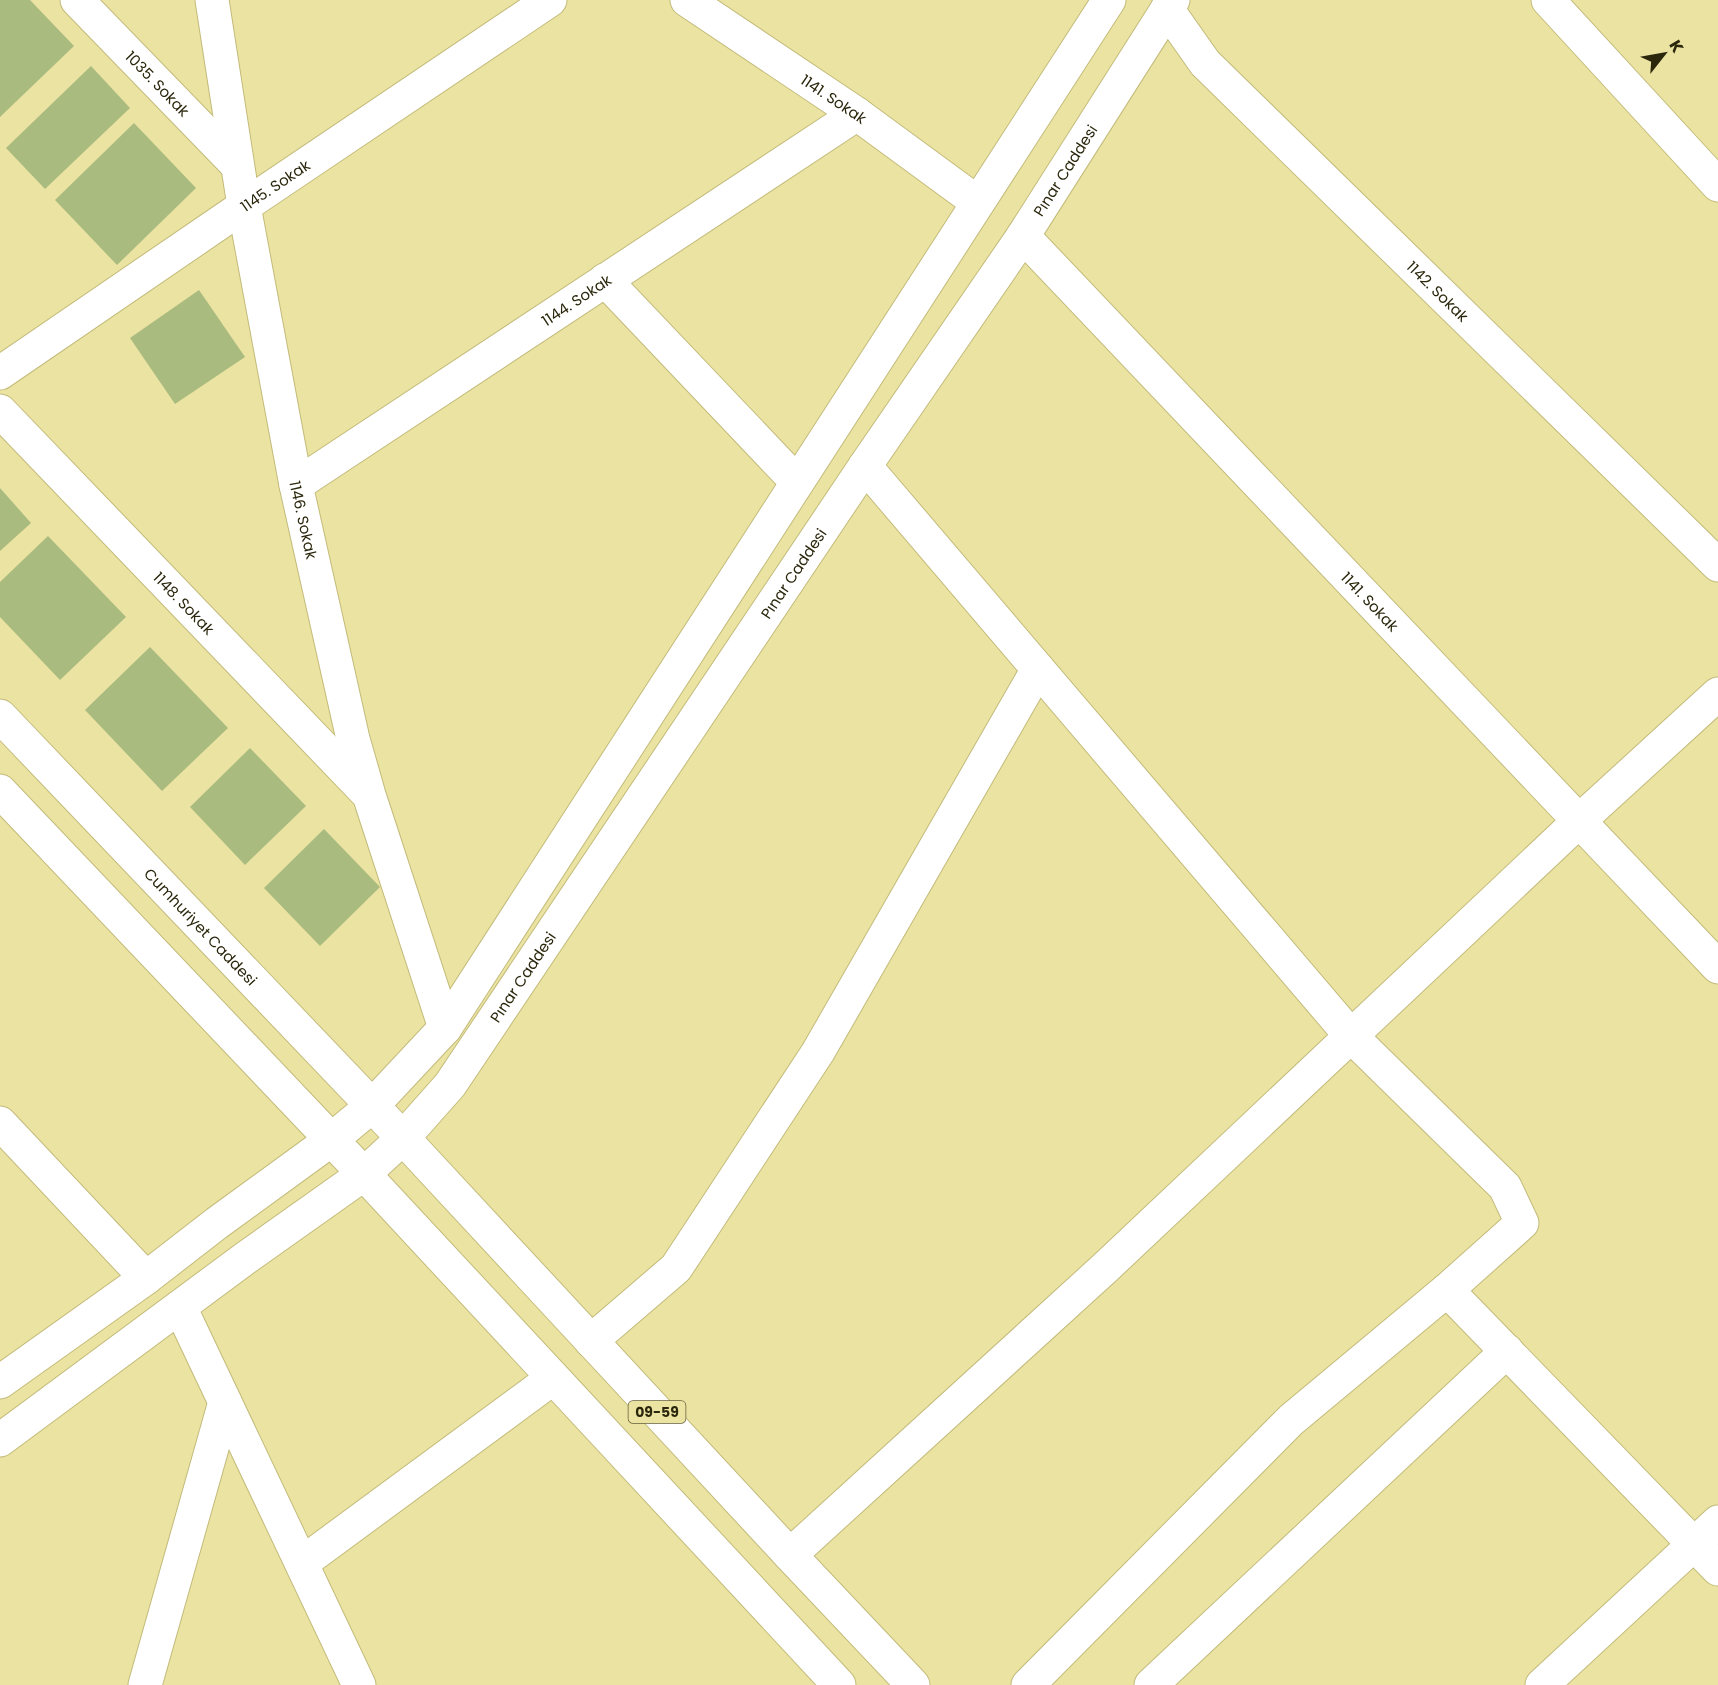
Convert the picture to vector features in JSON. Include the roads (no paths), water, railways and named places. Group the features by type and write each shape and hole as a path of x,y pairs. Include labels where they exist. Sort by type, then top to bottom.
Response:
{"street":[{"name":"1035. Sokak","path":"77,0 237,165"},
{"name":"1146. Sokak","path":"212,0 244,206 296,485 353,739 445,1028"},
{"name":"1145. Sokak","path":"0,372 550,0"},
{"name":"1141. Sokak","path":"687,0 857,114 977,202"},
{"path":"0,1382 146,1278 331,1140 372,1106 445,1028 1109,0"},
{"path":"1548,0 1718,185"},
{"name":"Pınar Caddesi","path":"0,1440 247,1257 364,1174 403,1138 450,1085 865,466 1023,236 1170,5"},
{"name":"1142. Sokak","path":"1170,5 1205,63 1718,565"},
{"name":"1144. Sokak","path":"296,485 857,114"},
{"name":"1141. Sokak","path":"1023,236 1718,967"},
{"path":"605,280 797,482"},
{"name":"1148. Sokak","path":"0,411 369,795"},
{"path":"865,466 1351,1036 1505,1187 1522,1223 1447,1290 1291,1420 1028,1685"},
{"path":"591,1341 676,1268 818,1052 1038,669"},
{"path":"790,1556 1106,1267 1579,821 1718,694"},
{"name":"Cumhuriyet Caddesi","path":"0,716 403,1138"},
{"path":"0,791 364,1174 839,1685"},
{"path":"0,1123 146,1278"},
{"name":"09-59","path":"403,1138 790,1556 913,1685"},
{"path":"1447,1290 1718,1569"},
{"path":"180,1307 359,1685"},
{"path":"1150,1685 1507,1351"},
{"path":"302,1563 553,1377"},
{"path":"145,1685 225,1402"},
{"path":"1542,1685 1718,1522"}]}
